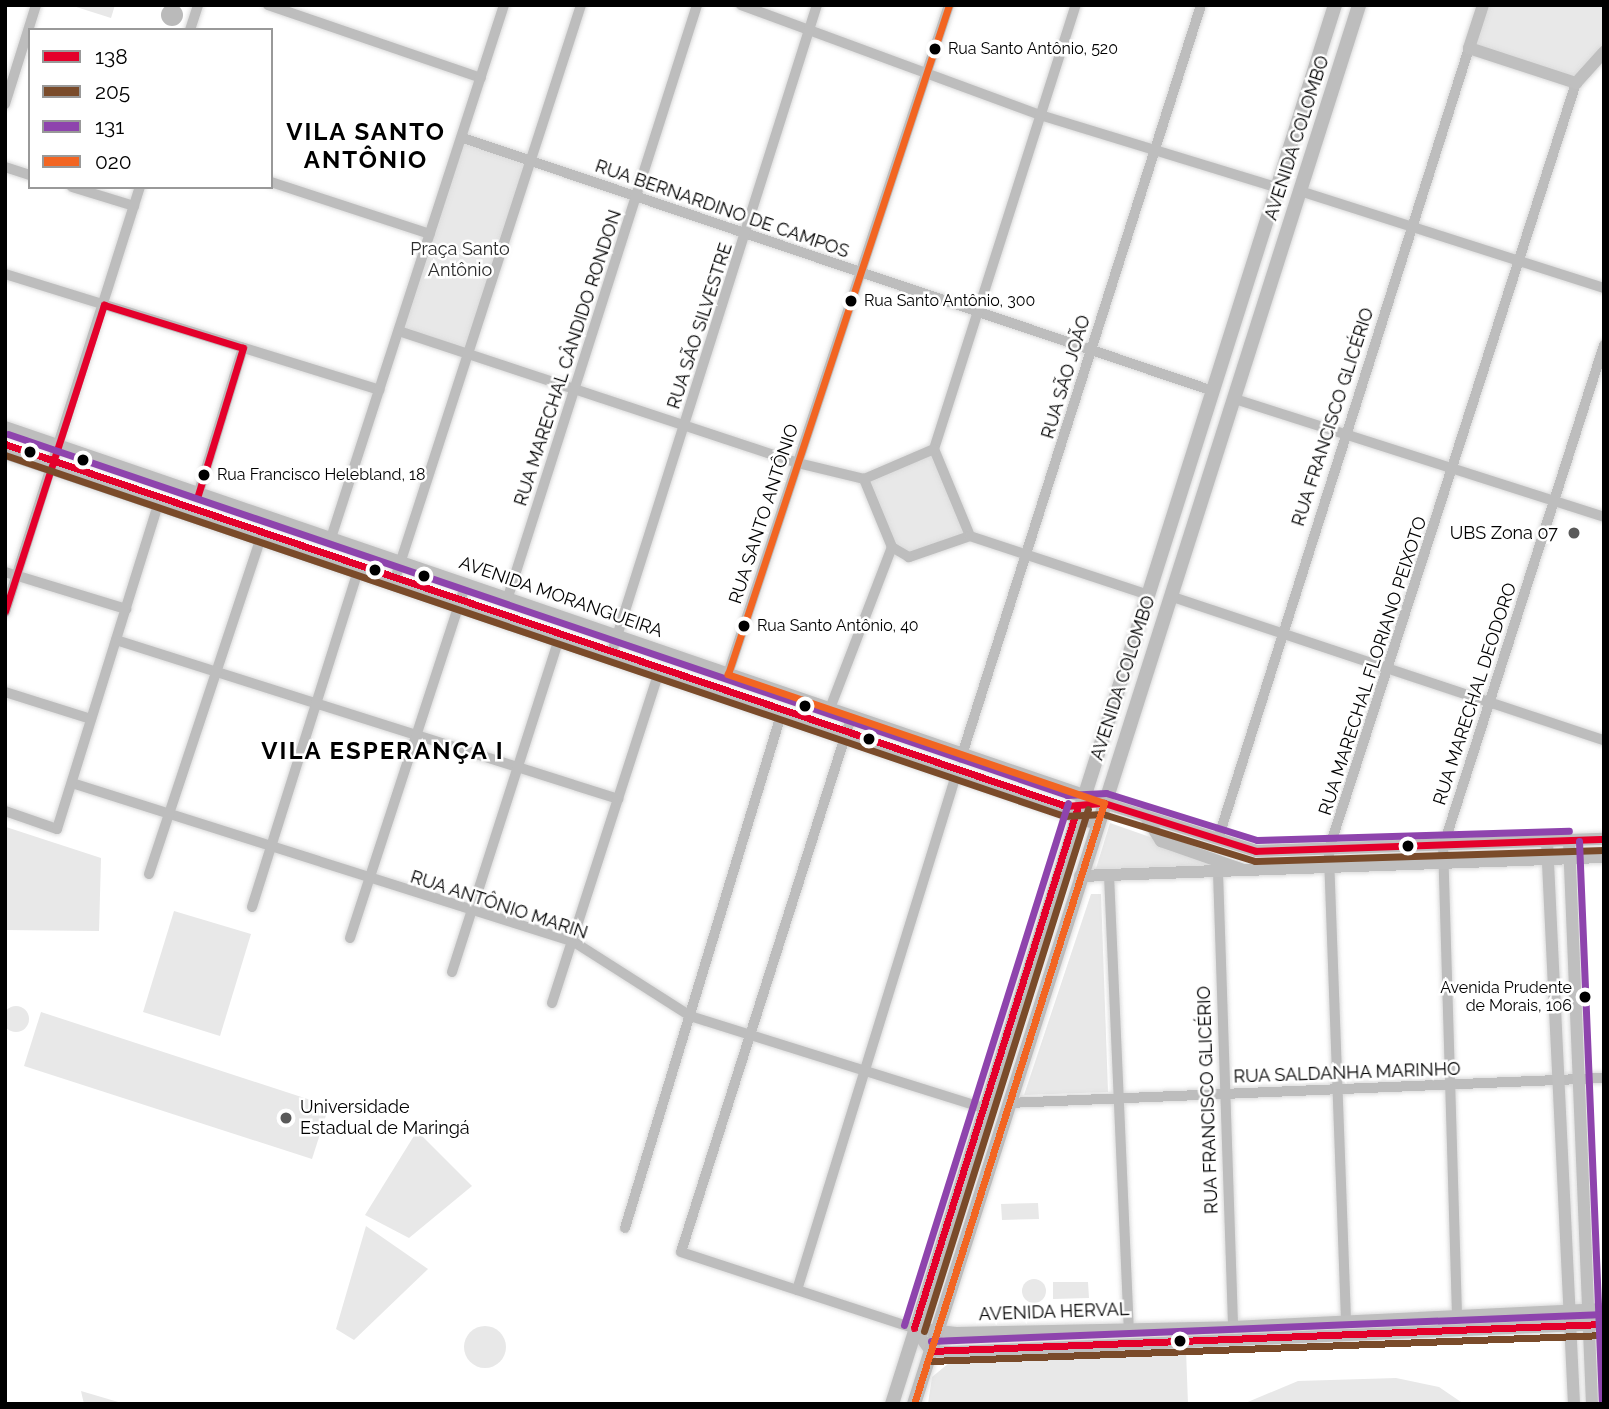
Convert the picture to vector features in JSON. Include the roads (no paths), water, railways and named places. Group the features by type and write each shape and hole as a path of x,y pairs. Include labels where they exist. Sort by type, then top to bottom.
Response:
{"main road":[{"name":"AVENIDA COLOMBO","path":"892,1404 1113,692 1335,5"},
{"name":"AVENIDA COLOMBO","path":"915,1404 935,1332 1359,5"},
{"name":"RUA FRANCISCO GLICÉRIO","path":"1469,48 1483,5"},
{"path":"1469,48 1576,83 1604,52"},
{"path":"1254,255 1272,278"},
{"name":"AVENIDA MORANGUEIRA","path":"5,429 400,561 961,758 1104,803"},
{"path":"5,452 459,603 1097,823"},
{"path":"1189,462 1205,487"},
{"path":"1113,692 1136,700"},
{"path":"1104,803 1256,851 1443,847 1604,839"},
{"path":"1144,814 1161,841 1247,872"},
{"path":"1569,841 1576,1079 1592,1404"},
{"path":"1547,842 1574,1404"},
{"path":"1056,876 1247,872 1604,857"},
{"path":"1034,944 1056,952"},
{"path":"972,1145 993,1152"},
{"path":"966,1160 988,1167"},
{"name":"AVENIDA HERVAL","path":"914,1328 935,1332 1064,1327 1234,1326 1511,1311 1604,1309"},
{"path":"1493,1327 1511,1311"},
{"path":"1409,1316 1432,1331"},
{"path":"1312,1337 1325,1321"},
{"name":"AVENIDA HERVAL","path":"931,1351 1604,1324"},
{"path":"1045,1347 1064,1327"},
{"path":"914,1328 931,1351"}],"street":[{"path":"30,28 36,5"},
{"path":"191,28 198,5"},
{"path":"268,5 481,78"},
{"path":"331,538 504,5"},
{"path":"394,582 581,5"},
{"name":"RUA MARECHAL CÂNDIDO RONDON","path":"507,600 697,5"},
{"path":"741,5 808,35 927,73 1040,115 1275,187"},
{"name":"RUA SÃO SILVESTRE","path":"611,655 817,5"},
{"name":"RUA SANTO ANTÔNIO","path":"728,674 949,5"},
{"path":"970,536 934,449 1076,5"},
{"name":"RUA SÃO JOÃO","path":"961,758 1202,5"},
{"path":"5,104 27,41"},
{"name":"RUA FRANCISCO GLICÉRIO","path":"1217,839 1469,48"},
{"name":"RUA MARECHAL FLORIANO PEIXOTO","path":"1346,1320 1327,868 1329,849 1390,668 1576,83"},
{"name":"RUA BERNARDINO DE CAMPOS","path":"463,138 1210,390"},
{"path":"5,167 28,174"},
{"path":"273,183 430,234"},
{"path":"79,189 134,206"},
{"path":"5,612 61,446 139,189"},
{"path":"1300,191 1604,288"},
{"path":"5,274 379,390"},
{"path":"400,331 468,352 574,391 798,463 864,479 934,449"},
{"name":"RUA MARECHAL DEODORO","path":"1457,1315 1446,1084 1441,863 1443,847 1604,345"},
{"path":"198,495 243,348"},
{"path":"1235,399 1604,517"},
{"path":"864,479 892,547 900,554 923,555 970,536 1145,594"},
{"path":"5,811 57,829 158,504"},
{"path":"149,874 261,538"},
{"path":"829,711 892,547"},
{"path":"252,907 358,571"},
{"path":"5,572 126,609"},
{"path":"351,937 466,584"},
{"path":"1170,596 1490,699 1604,740"},
{"path":"452,972 559,638"},
{"path":"116,640 317,706 618,799"},
{"path":"552,1003 574,942 659,671"},
{"path":"5,692 91,719"},
{"path":"625,1228 781,715"},
{"path":"851,718 681,1252 914,1328"},
{"path":"797,1290 956,775"},
{"name":"RUA ANTÔNIO MARIN","path":"72,783 370,880 574,942 690,1016 983,1108"},
{"name":"RUA FRANCISCO GLICÉRIO","path":"1218,872 1234,1326"},
{"path":"1109,875 1129,1327"},
{"name":"RUA SALDANHA MARINHO","path":"1008,1103 1604,1078"}],"place":[{"name":"Rua Santo Antônio, 520","path":"935,49"},
{"name":"Rua Santo Antônio, 300","path":"851,301"},
{"name":"Rua Francisco Helebland, 18","path":"204,475"},
{"name":"UBS Zona 07","path":"1574,533"},
{"name":"Rua Santo Antônio, 40","path":"744,626"},
{"name":"Avenida Prudente de Morais, 106","path":"1585,997"},
{"name":"Universidade Estadual de Maringá","path":"286,1118"}],"district":[{"name":"VILA SANTO ANTÔNIO","path":"366,146"},
{"name":"VILA ESPERANÇA I","path":"383,751"}],"park label":[{"name":"Praça Santo Antônio","path":"460,260"}]}
